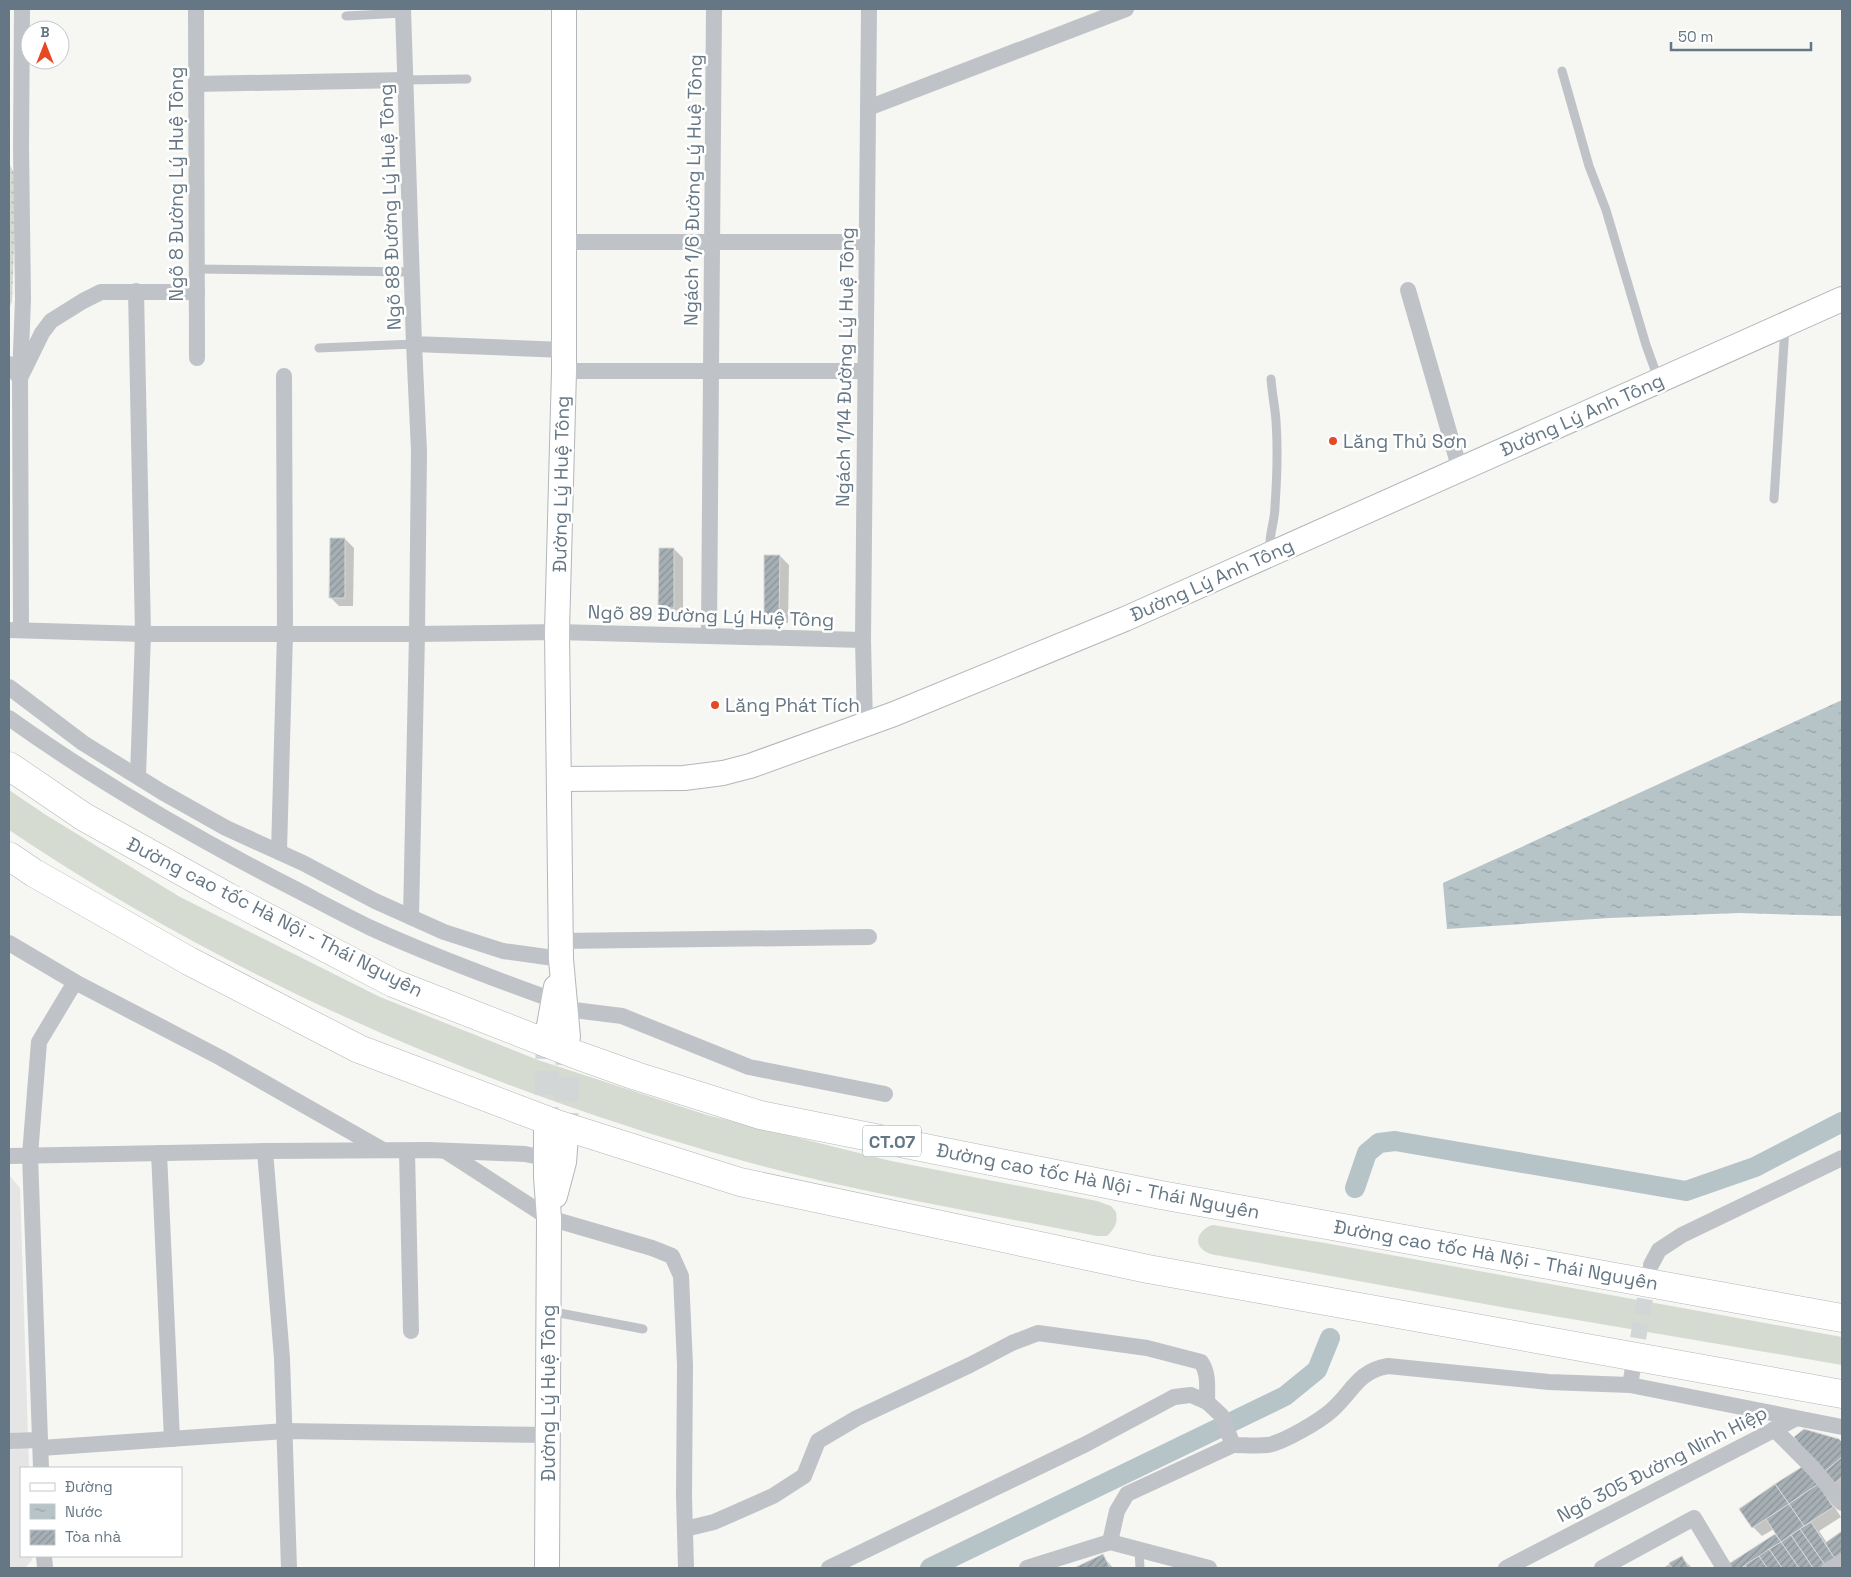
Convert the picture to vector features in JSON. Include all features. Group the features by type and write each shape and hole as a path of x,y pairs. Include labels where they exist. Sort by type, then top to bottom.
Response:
{"highway":[{"name":"Đường cao tốc Hà Nội - Thái Nguyên","path":"9,766 84,817 228,897 394,982 577,1055 636,1076 760,1114 1160,1195 1842,1318"},
{"path":"9,856 34,873 189,961 359,1049 558,1124 740,1182 1158,1270 1842,1394"}],"main road":[{"name":"Đường Lý Huệ Tông","path":"558,1034 561,950 558,632 564,360 564,9"},
{"name":"Đường Lý Anh Tông","path":"560,779 684,778 723,774 865,725 1125,619 1842,300"},
{"name":"Đường Lý Huệ Tông","path":"547,1568 549,1218 556,1134"}],"street":[{"path":"15,630 23,299 15,147 18,9"},
{"name":"Ngõ 8 Đường Lý Huệ Tông","path":"196,9 197,358"},
{"name":"Ngách 1/6 Đường Lý Huệ Tông","path":"709,635 714,9"},
{"name":"Ngách 1/14 Đường Lý Huệ Tông","path":"865,725 863,640 869,9"},
{"path":"868,108 1126,9"},
{"name":"Ngõ 88 Đường Lý Huệ Tông","path":"403,11 414,344 564,360 711,371 865,371"},
{"path":"196,84 405,80"},
{"path":"565,242 866,242"},
{"path":"1408,290 1460,470"},
{"path":"136,291 143,634 138,776"},
{"path":"20,378 42,333 51,321 101,292 197,292"},
{"path":"9,315 23,299"},
{"path":"411,917 419,451 414,344"},
{"path":"9,364 20,378"},
{"path":"279,852 285,633 284,376"},
{"name":"Ngõ 89 Đường Lý Huệ Tông","path":"15,630 143,634 558,632 863,640"},
{"path":"9,687 83,743 162,792 226,828 279,852 375,902 444,932 503,951 869,937"},
{"path":"9,718 41,741 219,850 371,928 476,972 560,1004 622,1016 749,1067 885,1094"},
{"path":"9,943 75,982 221,1058 385,1151"},
{"path":"41,1467 30,1155 39,1042 75,982"},
{"path":"9,1156 429,1150 525,1154 555,1160"},
{"path":"265,1151 282,1358 289,1568"},
{"path":"407,1151 412,1331"},
{"path":"447,1152 549,1218 652,1248 672,1256 681,1276 685,1365 686,1568"},
{"path":"159,1153 172,1439"},
{"path":"1651,1264 1659,1250 1682,1236 1842,1158"},
{"path":"685,1529 714,1522 773,1496 804,1476 818,1441 857,1418 970,1365 1012,1343 1038,1333 1147,1348 1201,1362 1205,1367 1207,1402"},
{"path":"1630,1385 1634,1362"},
{"path":"1110,1542 1117,1511 1128,1494 1231,1441 1269,1445 1296,1434 1332,1410 1362,1376 1377,1368 1388,1366 1549,1382 1630,1385 1795,1418"},
{"path":"829,1568 1086,1444 1174,1397 1191,1395 1207,1402 1221,1415 1231,1441"},
{"name":"Ngõ 305 Đường Ninh Hiệp","path":"1506,1568 1795,1418 1842,1427"},
{"path":"1774,1429 1813,1468 1842,1503"},
{"path":"9,1441 40,1444 172,1439 285,1431 549,1435"},
{"path":"1602,1568 1694,1518 1724,1568"},
{"path":"1027,1568 1110,1542 1209,1568"}],"lane":[{"path":"346,16 403,11"},
{"path":"1562,71 1589,166 1606,210 1659,381"},
{"path":"405,80 467,79"},
{"path":"197,269 411,272"},
{"path":"1774,498 1785,325"},
{"path":"319,348 414,344"},
{"path":"1270,378 1276,421 1277,455 1275,509 1273,527 1269,535 1270,554"},
{"path":"548,1311 642,1330"},
{"path":"1139,1550 1140,1568"},
{"path":"1825,1568 1842,1557"}],"shaded area":[{"path":"9,163 14,173 16,194 12,301 9,309"},
{"path":"9,790 46,815 180,897 380,997 538,1060 707,1115 891,1161 1097,1201 1111,1206 1116,1212 1117,1219 1115,1225 1107,1236 1097,1236 873,1192 784,1172 644,1131 548,1099 454,1063 361,1024 270,981 181,935 94,884 9,830"},
{"path":"9,1175 20,1188 29,1467 20,1467 20,1557 31,1557 32,1560 25,1568 9,1568"},
{"path":"1213,1225 1325,1243 1842,1337 1842,1365 1501,1307 1214,1255 1204,1251 1198,1242 1202,1231"}],"water":[{"path":"1842,700 1842,916 1739,913 1609,918 1447,929 1443,883"}],"building":[{"path":"330,538 345,538 345,598 329,598"},
{"path":"659,548 674,548 674,608 658,608"},
{"path":"764,555 780,555 779,615 764,615"},
{"path":"1804,1429 1839,1439 1842,1442 1842,1457 1823,1473 1794,1437"},
{"path":"1842,1457 1842,1477 1833,1485 1823,1473"},
{"path":"1805,1465 1818,1484 1789,1504 1775,1484"},
{"path":"1775,1484 1789,1504 1752,1528 1739,1509"},
{"path":"1818,1484 1833,1507 1804,1526 1789,1504"},
{"path":"1789,1504 1804,1526 1781,1542 1766,1519"},
{"path":"1811,1522 1835,1559 1825,1565 1800,1529"},
{"path":"1800,1529 1825,1565 1821,1568 1813,1568 1791,1535"},
{"path":"1842,1531 1842,1554 1835,1559 1825,1543"},
{"path":"1775,1534 1781,1542 1741,1568 1729,1568 1727,1565"},
{"path":"1791,1535 1813,1568 1799,1568 1781,1542"},
{"path":"1781,1542 1799,1568 1782,1568 1769,1549"},
{"path":"1769,1549 1782,1568 1767,1568 1759,1556"},
{"path":"1103,1554 1110,1568 1074,1568"},
{"path":"1682,1556 1689,1568 1672,1568 1669,1563"},
{"path":"1759,1556 1767,1568 1747,1568 1745,1565"}],"waterway":[{"path":"1355,1188 1367,1153 1379,1143 1395,1141 1686,1191 1755,1167 1842,1122"},
{"path":"930,1568 1285,1396 1317,1370 1330,1338"}],"tunnel":[{"path":"546,1131 548,1031"},
{"path":"566,1137 568,1037"},
{"path":"1634,1362 1649,1275"}],"place":[{"name":"Lăng Thủ Sơn","path":"1333,441"},
{"name":"Lăng Phát Tích","path":"715,705"}]}
